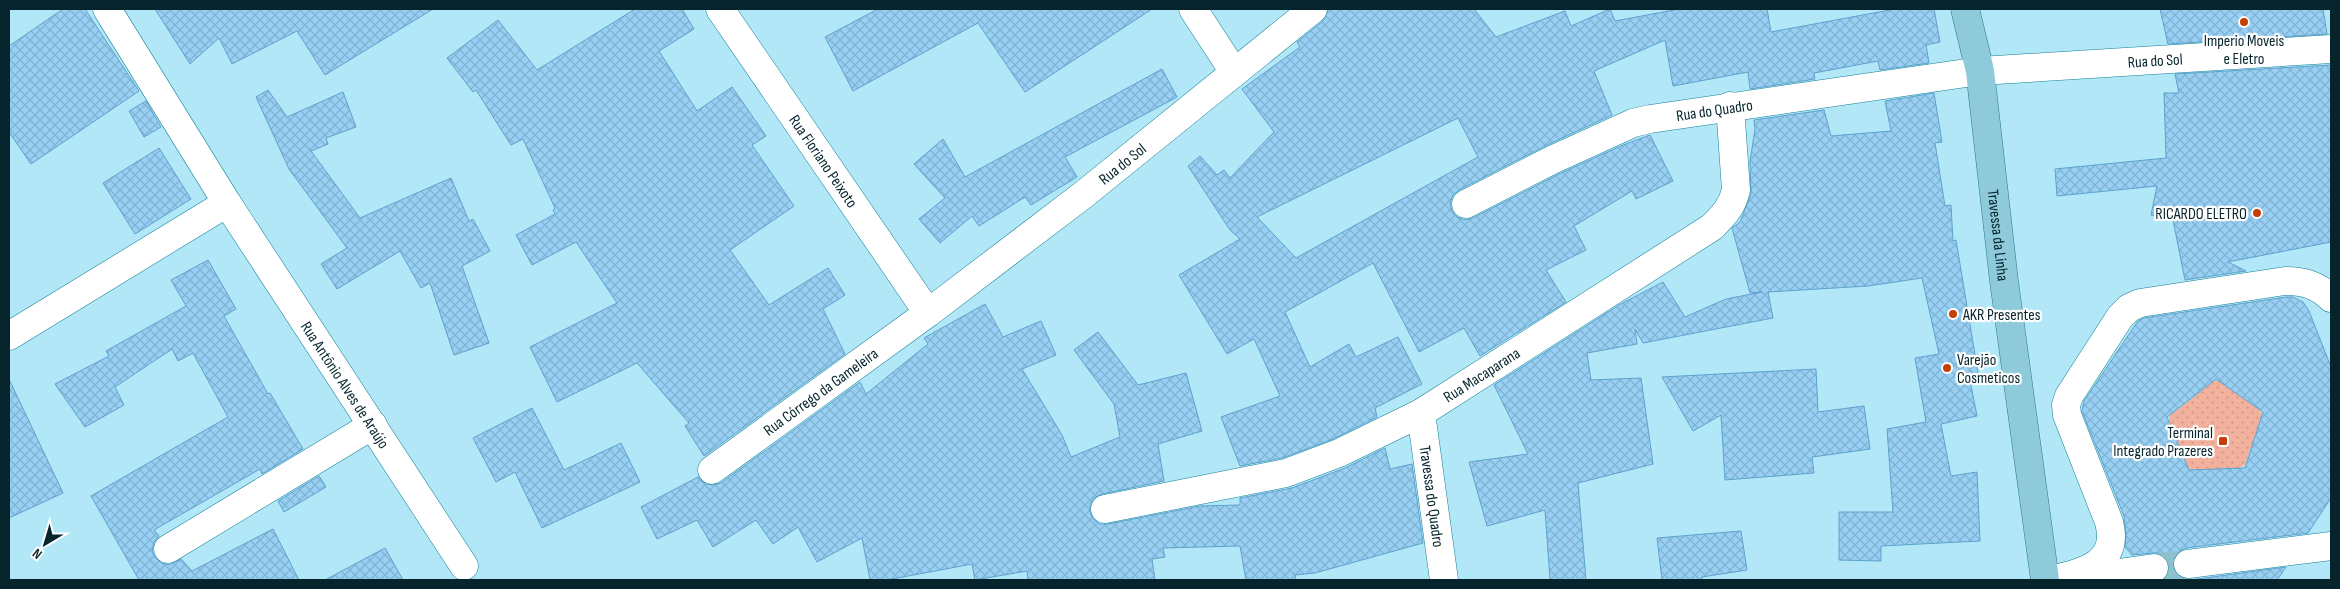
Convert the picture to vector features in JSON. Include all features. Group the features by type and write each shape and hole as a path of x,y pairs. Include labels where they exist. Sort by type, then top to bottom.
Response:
{"main road":[{"name":"Travessa da Linha","path":"1965,9 1980,71 2004,281 2045,580"}],"street":[{"name":"Rua Antônio Alves de Araújo","path":"107,9 227,203 464,566"},
{"name":"Rua Floriano Peixoto","path":"720,9 928,313"},
{"path":"1193,9 1234,72"},
{"name":"Rua do Sol","path":"928,313 1083,195 1313,9"},
{"name":"Rua do Sol","path":"1980,71 2331,50"},
{"name":"Rua do Quadro","path":"1466,204 1552,160 1633,123 1730,106 1980,71"},
{"name":"Rua Macaparana","path":"1105,508 1286,473 1339,453 1421,413 1712,227 1733,203 1736,180 1730,106"},
{"path":"9,336 227,203"},
{"path":"2093,580 2104,575 2146,569 2123,560 2116,550 2109,522 2067,414 2066,405 2120,317 2129,308 2140,303 2286,281 2300,281 2314,285 2331,298"},
{"name":"Rua Córrego da Gameleira","path":"712,470 928,313"},
{"name":"Travessa do Quadro","path":"1421,413 1444,580"},
{"path":"168,549 373,425"},
{"path":"2050,580 2090,569 2100,562 2109,548 2113,536"},
{"path":"2188,564 2329,542"}],"shaded area":[{"path":"2214,381 2219,381 2260,410 2262,416 2245,465 2239,468 2192,470 2187,467 2169,421 2169,416"}],"building":[{"path":"63,9 85,9 139,91 31,164 9,132 9,46"},
{"path":"155,9 433,9 325,75 297,31 232,64 219,38 190,64"},
{"path":"635,9 682,9 694,29 659,51 697,111 732,87 766,136 752,145 794,206 730,250 769,305 828,268 845,295 823,309 845,354 704,456 685,426 689,423 637,363 557,402 530,347 617,303 576,242 532,265 516,235 555,214 553,210 555,208 523,139 511,145 476,90 473,92 447,58 498,20 537,70"},
{"path":"878,9 1152,9 1025,92 978,23 853,91 825,37"},
{"path":"1328,9 1474,9 1496,37 1565,11 1571,26 1610,9 1615,21 1679,9 1767,9 1771,32 1895,9 1934,9 1940,42 1926,45 1929,63 1880,70 1878,61 1814,73 1815,79 1750,89 1748,72 1673,86 1665,40 1594,71 1612,115 1545,146 1459,190 1453,195 1450,203 1452,211 1457,217 1465,220 1473,218 1559,174 1650,135 1673,181 1636,199 1632,191 1574,226 1586,250 1546,270 1566,302 1480,356 1464,328 1419,352 1373,263 1285,312 1310,367 1349,344 1356,357 1398,337 1422,384 1375,408 1377,417 1333,439 1282,458 1240,466 1221,417 1280,396 1254,339 1227,354 1179,275 1240,239 1230,230 1188,166 1200,156 1217,175 1224,170 1230,178 1274,132 1242,89 1300,47 1297,42 1323,21","holes":["1458,118 1478,157 1296,258 1257,217"]},
{"name":"Imperio Moveis e Eletro","path":"2160,9 2323,9 2327,34 2168,44"},
{"path":"2331,65 2331,242 2228,262 2246,271 2185,280 2173,220 2151,215 2157,186 2057,196 2055,169 2166,158 2164,93 2179,93 2175,74"},
{"path":"1162,69 1177,97 1065,157 1077,177 1031,205 1025,197 979,226 972,216 940,243 919,219 945,198 914,164 943,139 965,177"},
{"path":"268,90 287,117 343,92 356,127 326,138 328,144 311,151 360,218 451,178 469,221 473,219 490,251 462,266 489,343 454,355 430,283 421,288 400,251 337,289 321,264 347,248 289,169 256,97"},
{"path":"1934,93 1942,142 1935,143 1945,206 1951,205 1953,241 1956,240 1979,379 1970,380 1977,416 1941,424 1951,476 1977,472 1980,541 1881,546 1881,561 1839,560 1839,512 1893,512 1887,429 1926,422 1915,358 1939,354 1922,278 1868,286 1768,292 1773,318 1643,343 1635,329 1637,344 1587,353 1591,380 1641,378 1653,464 1578,483 1586,580 1550,580 1545,510 1487,526 1469,462 1528,454 1494,385 1619,305 1663,282 1685,317 1726,299 1762,292 1750,293 1732,228 1740,222 1751,194 1750,161 1755,129 1754,120 1824,110 1831,136 1891,131 1885,101"},
{"path":"146,101 161,127 144,137 129,111"},
{"path":"159,148 191,199 135,234 103,183"},
{"path":"208,260 236,309 224,316 268,394 270,393 303,449 262,474 260,469 154,530 159,536 154,542 152,550 155,557 161,563 169,565 181,559 192,571 273,529 299,580 139,580 91,496 228,417 193,353 178,361 172,349 115,387 124,405 85,427 55,384 109,356 106,351 186,306 171,280"},
{"path":"2293,297 2303,302 2309,311 2331,367 2331,498 2308,533 2186,548 2178,552 2173,558 2172,565 2175,573 2182,579 2190,580 2164,580 2168,574 2169,566 2166,558 2159,553 2132,555 2125,547 2124,516 2082,411 2084,401 2138,321 2144,318","holes":["2216,379 2263,412 2245,468 2189,470 2167,417"]},
{"path":"985,304 1003,337 1041,321 1056,355 1022,369 1062,435 1071,457 1120,437 1114,404 1074,350 1098,332 1138,385 1186,373 1202,431 1158,444 1164,481 1102,494 1094,498 1090,504 1090,512 1093,519 1100,524 1200,506 1240,505 1240,498 1292,488 1345,468 1385,448 1390,469 1412,464 1423,543 1315,573 1295,575 1296,580 1246,580 1240,546 1163,548 1165,557 1152,559 1155,580 1028,580 1027,571 975,580 972,564 887,580 870,580 862,538 817,562 798,527 773,544 756,520 713,547 697,520 657,539 641,507 698,477 706,484 714,485 721,483 860,382 866,394 928,344 924,338"},
{"path":"1816,369 1818,412 1864,406 1870,449 1812,457 1814,473 1725,480 1721,415 1693,431 1662,377"},
{"path":"9,379 63,493 9,518"},
{"path":"532,408 564,470 621,443 640,482 542,528 515,472 496,482 473,438"},
{"path":"319,476 326,487 284,512 278,501"},
{"path":"1741,531 1747,570 1702,577 1702,580 1662,580 1657,538"},
{"path":"385,548 403,580 325,580"},
{"path":"2286,567 2277,580 2190,580"}],"tunnel":[{"path":"2154,568 2188,564"}],"place":[{"name":"Imperio Moveis e Eletro","path":"2244,22"},
{"name":"RICARDO ELETRO","path":"2257,213"},
{"name":"AKR Presentes","path":"1953,314"},
{"name":"Varejão Cosmeticos","path":"1947,368"},
{"name":"Terminal Integrado Prazeres","path":"2223,441"}]}
